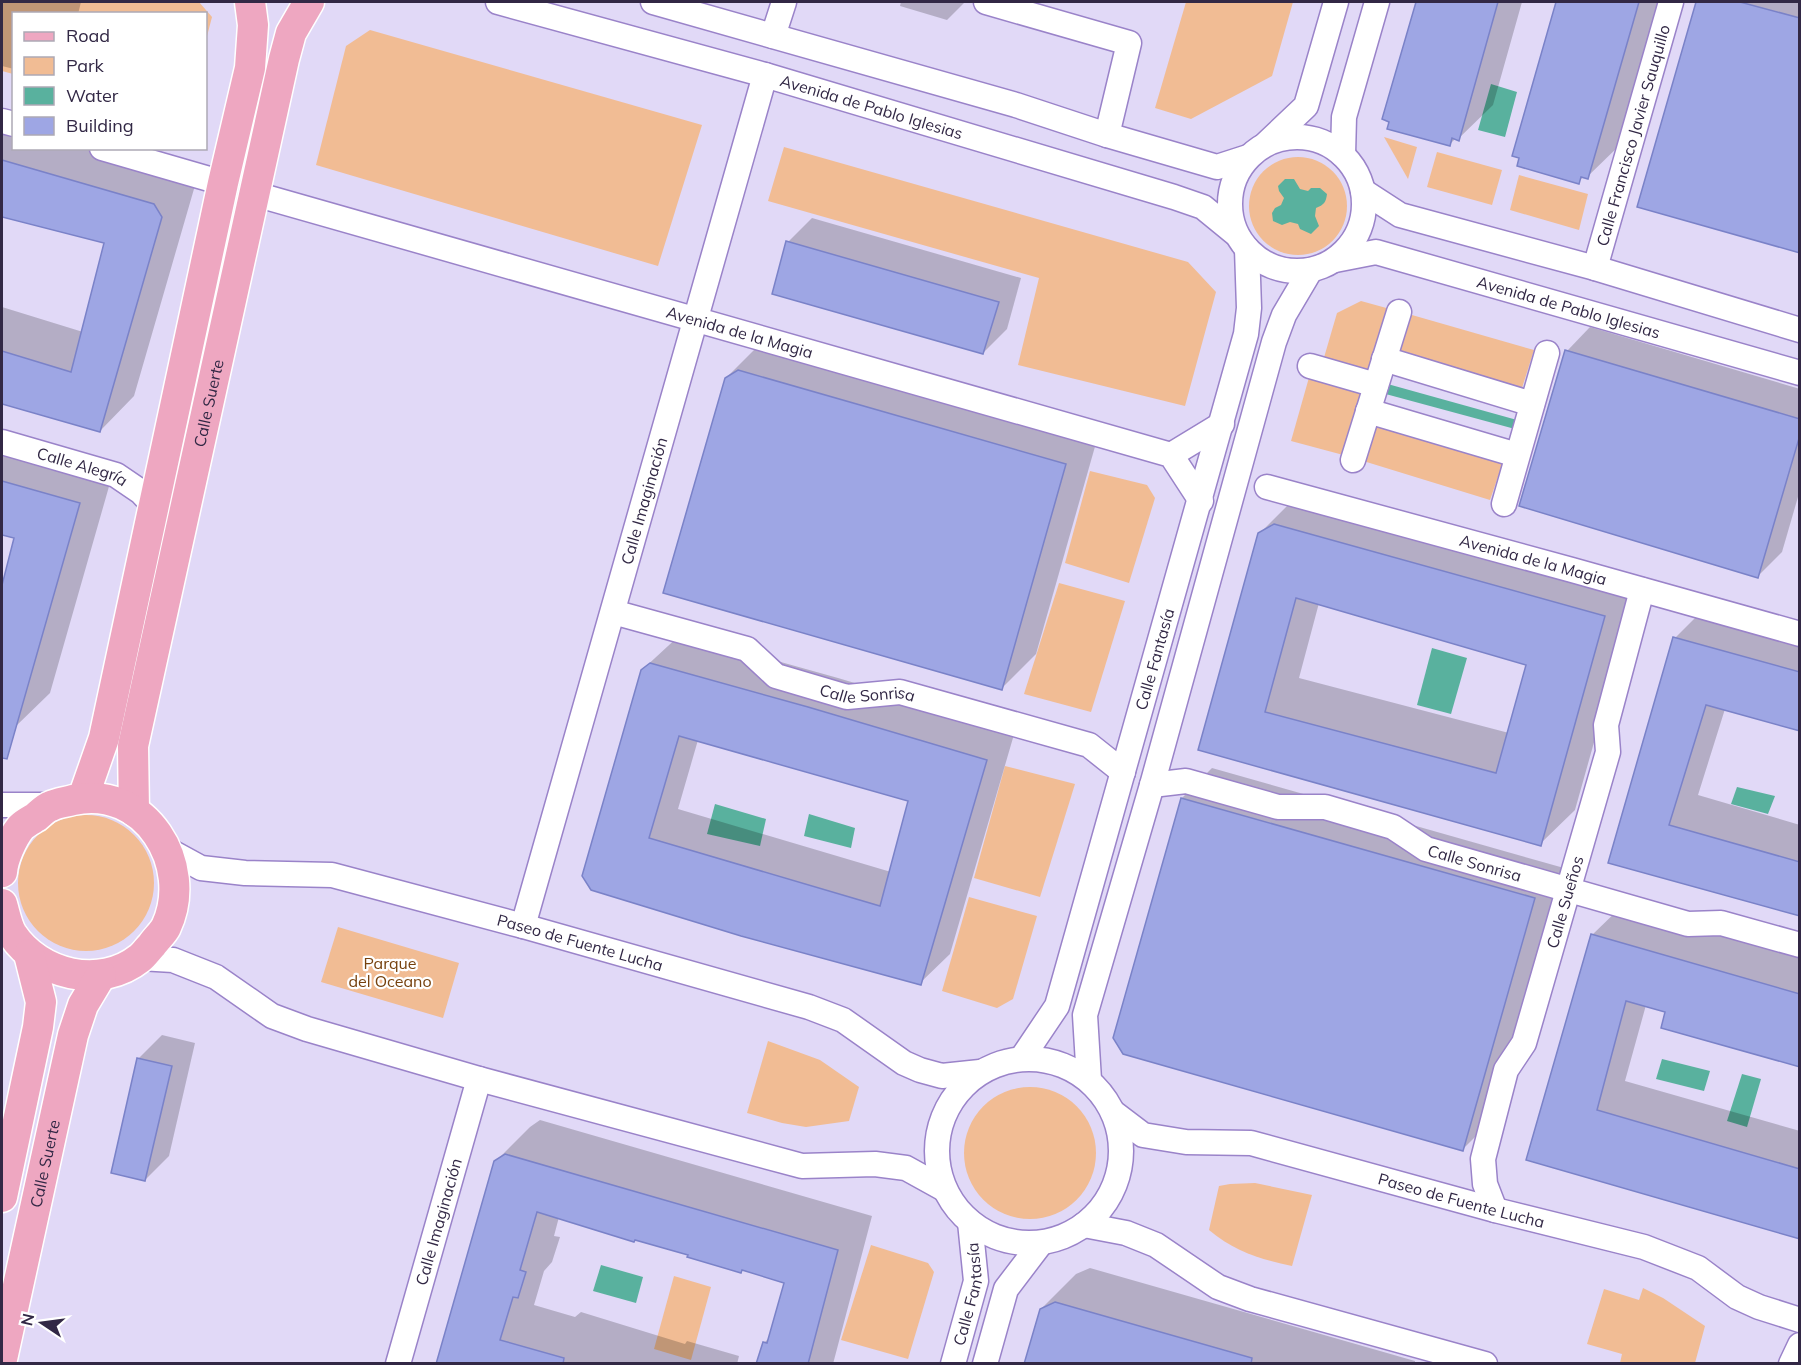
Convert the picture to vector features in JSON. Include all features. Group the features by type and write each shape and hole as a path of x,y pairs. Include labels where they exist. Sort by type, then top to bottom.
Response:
{"main road":[{"name":"Calle Suerte","path":"83,798 104,738 223,183 250,68 253,25 250,2"},
{"name":"Calle Suerte","path":"134,811 133,746 291,33 309,2"},
{"path":"2,872 3,860 21,827 51,805 83,798 110,800 134,811 154,828 168,850 176,889 166,928 140,958 116,971 101,975 68,974 47,966 14,938"},
{"name":"Calle Suerte","path":"2,904 41,1002 27,1084 2,1197"},
{"name":"Calle Suerte","path":"2,1359 73,1035 83,1005 101,975"}],"street":[{"name":"Avenida de Pablo Iglesias","path":"498,2 765,75 1182,199 1203,207 1241,242"},
{"path":"653,2 1016,105 1107,135 1217,167 1257,151 1284,138 1305,137 1326,143 1343,155 1356,171 1363,191 1363,217 1353,241 1335,260 1310,271 1287,271 1264,264 1241,242 1229,208 1234,181 1257,151 1306,106 1336,2"},
{"path":"773,36 784,2"},
{"path":"986,2 1129,43 1107,135"},
{"path":"1343,155 1344,117 1377,2"},
{"name":"Calle Francisco Javier Sauquillo","path":"1595,268 1671,2"},
{"name":"Calle Imaginación","path":"523,926 765,75"},
{"path":"109,150 223,183"},
{"path":"1363,191 1400,215 1595,268 1800,330"},
{"name":"Avenida de la Magia","path":"255,194 1171,455"},
{"name":"Calle Fantasía","path":"1022,1059 1057,1006 1222,424 1246,334 1249,308 1241,242"},
{"name":"Avenida de Pablo Iglesias","path":"1335,260 1376,252 1800,373"},
{"name":"Calle Fantasía","path":"1089,1080 1085,1015 1152,785 1274,342 1284,315 1310,271"},
{"path":"1353,460 1399,312"},
{"path":"1504,504 1547,353"},
{"path":"1384,359 1532,404"},
{"path":"1310,366 1376,385"},
{"path":"1368,411 1517,455"},
{"path":"1201,501 1171,455 1222,424"},
{"path":"1228,507 1267,488 1247,441"},
{"name":"Calle Alegría","path":"2,442 116,475 141,492 153,505"},
{"name":"Avenida de la Magia","path":"1267,488 1800,634"},
{"name":"Calle Sueños","path":"1495,1210 1485,1184 1483,1159 1506,1070 1524,1043 1608,752 1606,724 1642,590"},
{"name":"Calle Sonrisa","path":"613,612 747,649 776,676 847,697 900,692 1089,745 1123,772"},
{"name":"Calle Sonrisa","path":"1152,785 1186,781 1278,807 1325,807 1393,827 1426,849 1688,924 1721,923 1800,945"},
{"path":"2,805 51,805"},
{"name":"Paseo de Fuente Lucha","path":"168,850 201,868 245,873 332,875 523,926 809,1007 843,1020 904,1063 920,1070 942,1076 980,1072"},
{"path":"140,958 173,960 216,977 272,1016 307,1029 802,1166 875,1164 906,1168 944,1189"},
{"path":"1022,1059 1060,1063 1089,1080 1102,1094 1114,1113 1122,1156 1109,1197 1084,1225 1064,1237 1041,1243 1014,1242 992,1236 970,1222 955,1206 944,1189 937,1159 940,1127 955,1096 980,1072 1001,1063 1022,1059"},
{"name":"Calle Imaginación","path":"398,1364 478,1078"},
{"name":"Paseo de Fuente Lucha","path":"1114,1113 1143,1135 1186,1142 1251,1143 1495,1210 1644,1247 1698,1268 1737,1297 1759,1307 1800,1320"},
{"name":"Calle Fantasía","path":"952,1364 976,1281 970,1222"},
{"path":"1084,1225 1126,1233 1156,1245 1218,1287 1250,1299 1444,1359 1485,1364"},
{"name":"Calle Fantasía","path":"985,1364 1006,1289 1041,1243"},
{"path":"1791,1364 1800,1345"}],"green space":[{"path":"2,2 199,2 212,17 207,36 207,12 12,12 12,74 2,71"},
{"path":"1186,2 1293,2 1272,76 1191,119 1155,108"},
{"path":"370,30 702,125 658,266 316,165 346,46"},
{"path":"1384,137 1417,147 1408,179"},
{"path":"784,147 1188,262 1216,292 1185,406 1018,365 1039,278 768,201"},
{"path":"1437,152 1502,170 1492,205 1427,187"},
{"path":"1298,157 1317,160 1333,171 1344,187 1347,206 1344,225 1333,241 1317,252 1298,255 1279,252 1263,241 1252,225 1249,206 1252,187 1263,171 1279,160"},
{"path":"1519,175 1588,194 1579,230 1510,210"},
{"path":"1361,301 1390,309 1371,375 1323,361 1337,313"},
{"path":"1405,313 1534,350 1522,388 1393,352"},
{"path":"1310,374 1365,389 1347,456 1291,441"},
{"path":"1373,424 1503,462 1490,500 1360,460"},
{"path":"1090,471 1147,485 1155,498 1129,583 1065,563"},
{"path":"1059,583 1125,601 1091,712 1024,694"},
{"path":"1005,766 1075,784 1040,897 974,878"},
{"path":"86,815 112,820 124,826 134,835 143,845 149,857 154,883 149,909 143,921 134,931 124,940 112,946 86,951 60,946 48,940 38,931 29,921 23,909 18,883 23,857 29,845 38,835 48,826 60,820"},
{"path":"969,897 1037,916 1013,999 997,1008 942,991"},
{"name":"Parque del Oceano","path":"338,927 459,963 443,1018 321,982"},
{"path":"768,1041 820,1060 859,1087 849,1121 806,1127 747,1113"},
{"path":"1030,1087 1055,1092 1077,1106 1091,1128 1096,1153 1091,1178 1077,1200 1055,1214 1030,1219 1005,1214 983,1200 969,1178 964,1153 969,1128 983,1106 1005,1092"},
{"path":"1255,1183 1312,1195 1292,1266 1248,1254 1228,1244 1209,1230 1219,1186"},
{"path":"871,1245 928,1263 934,1272 908,1359 841,1340"},
{"path":"674,1276 711,1287 691,1360 654,1349"},
{"path":"1643,1288 1663,1298 1705,1326 1695,1363 1620,1363 1622,1354 1587,1344 1604,1289 1639,1300"}],"water":[{"path":"1491,84 1517,92 1505,137 1478,130"},
{"path":"1285,179 1294,179 1300,189 1308,191 1311,188 1320,188 1327,194 1324,203 1316,208 1315,216 1319,226 1311,234 1300,229 1298,224 1290,222 1282,225 1273,221 1272,213 1281,205 1284,198 1278,186"},
{"path":"1384,383 1517,420 1515,429 1382,393"},
{"path":"1432,648 1467,658 1451,714 1417,705"},
{"path":"1737,787 1775,796 1768,814 1731,804"},
{"path":"715,804 766,819 760,846 707,834"},
{"path":"809,814 855,828 851,848 804,836"},
{"path":"1662,1059 1710,1071 1704,1091 1656,1079"},
{"path":"1742,1074 1761,1079 1747,1127 1727,1121"},
{"path":"601,1265 643,1277 636,1303 593,1291"}],"building":[{"path":"1416,2 1498,2 1459,141 1452,138 1450,146 1387,129 1389,122 1382,119"},
{"path":"1556,2 1639,2 1588,179 1581,177 1579,184 1517,166 1519,158 1512,156"},
{"path":"1696,2 1740,2 1800,18 1800,253 1637,207"},
{"path":"2,160 154,204 162,217 100,432 2,404 2,351 71,372 104,243 2,217"},
{"path":"786,241 999,302 983,354 772,294"},
{"path":"1565,350 1800,419 1800,435 1758,578 1519,506"},
{"path":"738,370 1066,464 1002,690 663,593 725,378"},
{"path":"2,481 80,503 7,759 2,758 2,585 14,538 2,535"},
{"path":"1274,524 1605,616 1541,846 1198,750 1258,533","holes":["1296,598 1526,665 1496,773 1265,712"]},
{"path":"1673,637 1800,672 1800,731 1706,705 1669,825 1800,862 1800,916 1608,863"},
{"path":"650,663 987,760 921,985 741,936 591,890 582,876 641,670","holes":["679,736 908,801 880,906 649,838"]},
{"path":"1181,798 1535,898 1463,1151 1123,1054 1113,1038"},
{"path":"1591,934 1800,994 1800,1067 1661,1028 1665,1012 1626,1001 1597,1110 1800,1169 1800,1239 1526,1160"},
{"path":"137,1058 172,1066 145,1181 111,1173"},
{"path":"505,1154 838,1250 808,1364 756,1364 763,1342 767,1343 784,1283 742,1270 741,1273 687,1257 688,1255 635,1240 634,1242 537,1212 520,1270 526,1272 518,1298 513,1297 500,1340 564,1358 563,1364 436,1364 494,1161"},
{"path":"1055,1302 1252,1358 1251,1364 1024,1364 1040,1309"}]}
